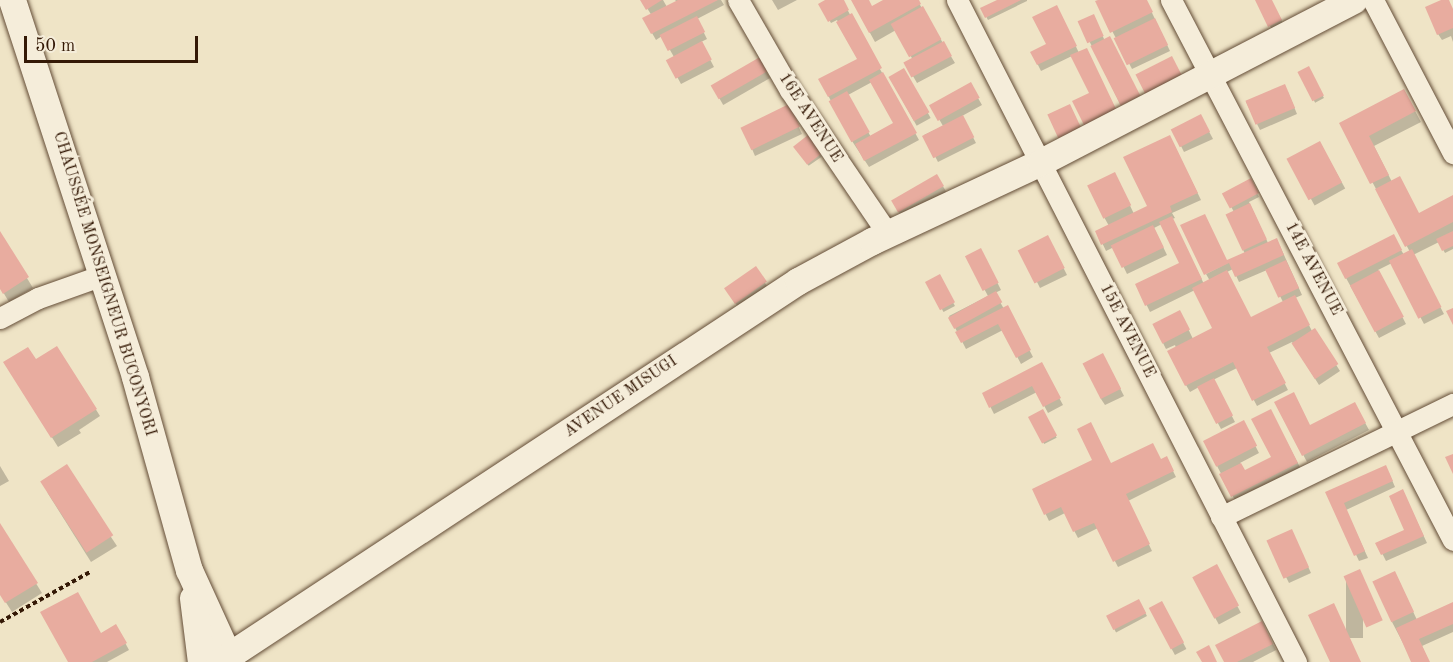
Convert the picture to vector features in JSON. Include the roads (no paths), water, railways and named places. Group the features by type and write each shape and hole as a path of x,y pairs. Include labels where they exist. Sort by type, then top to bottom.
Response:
{"street":[{"name":"CHAUSSÉE MONSEIGNEUR BUCONYORI","path":"12,0 135,377 189,570 226,660"},
{"name":"16E AVENUE","path":"738,0 789,90 880,237"},
{"name":"15E AVENUE","path":"957,0 1296,662"},
{"name":"14E AVENUE","path":"1171,0 1453,540"},
{"name":"AVENUE MISUGI","path":"226,660 798,281 880,237 1041,162 1353,0"},
{"path":"1373,0 1453,153"},
{"path":"0,318 38,298 103,275"},
{"path":"1221,517 1453,404"},
{"name":"CHAUSSÉE MONSEIGNEUR BUCONYORI","path":"189,570 201,662"}]}
